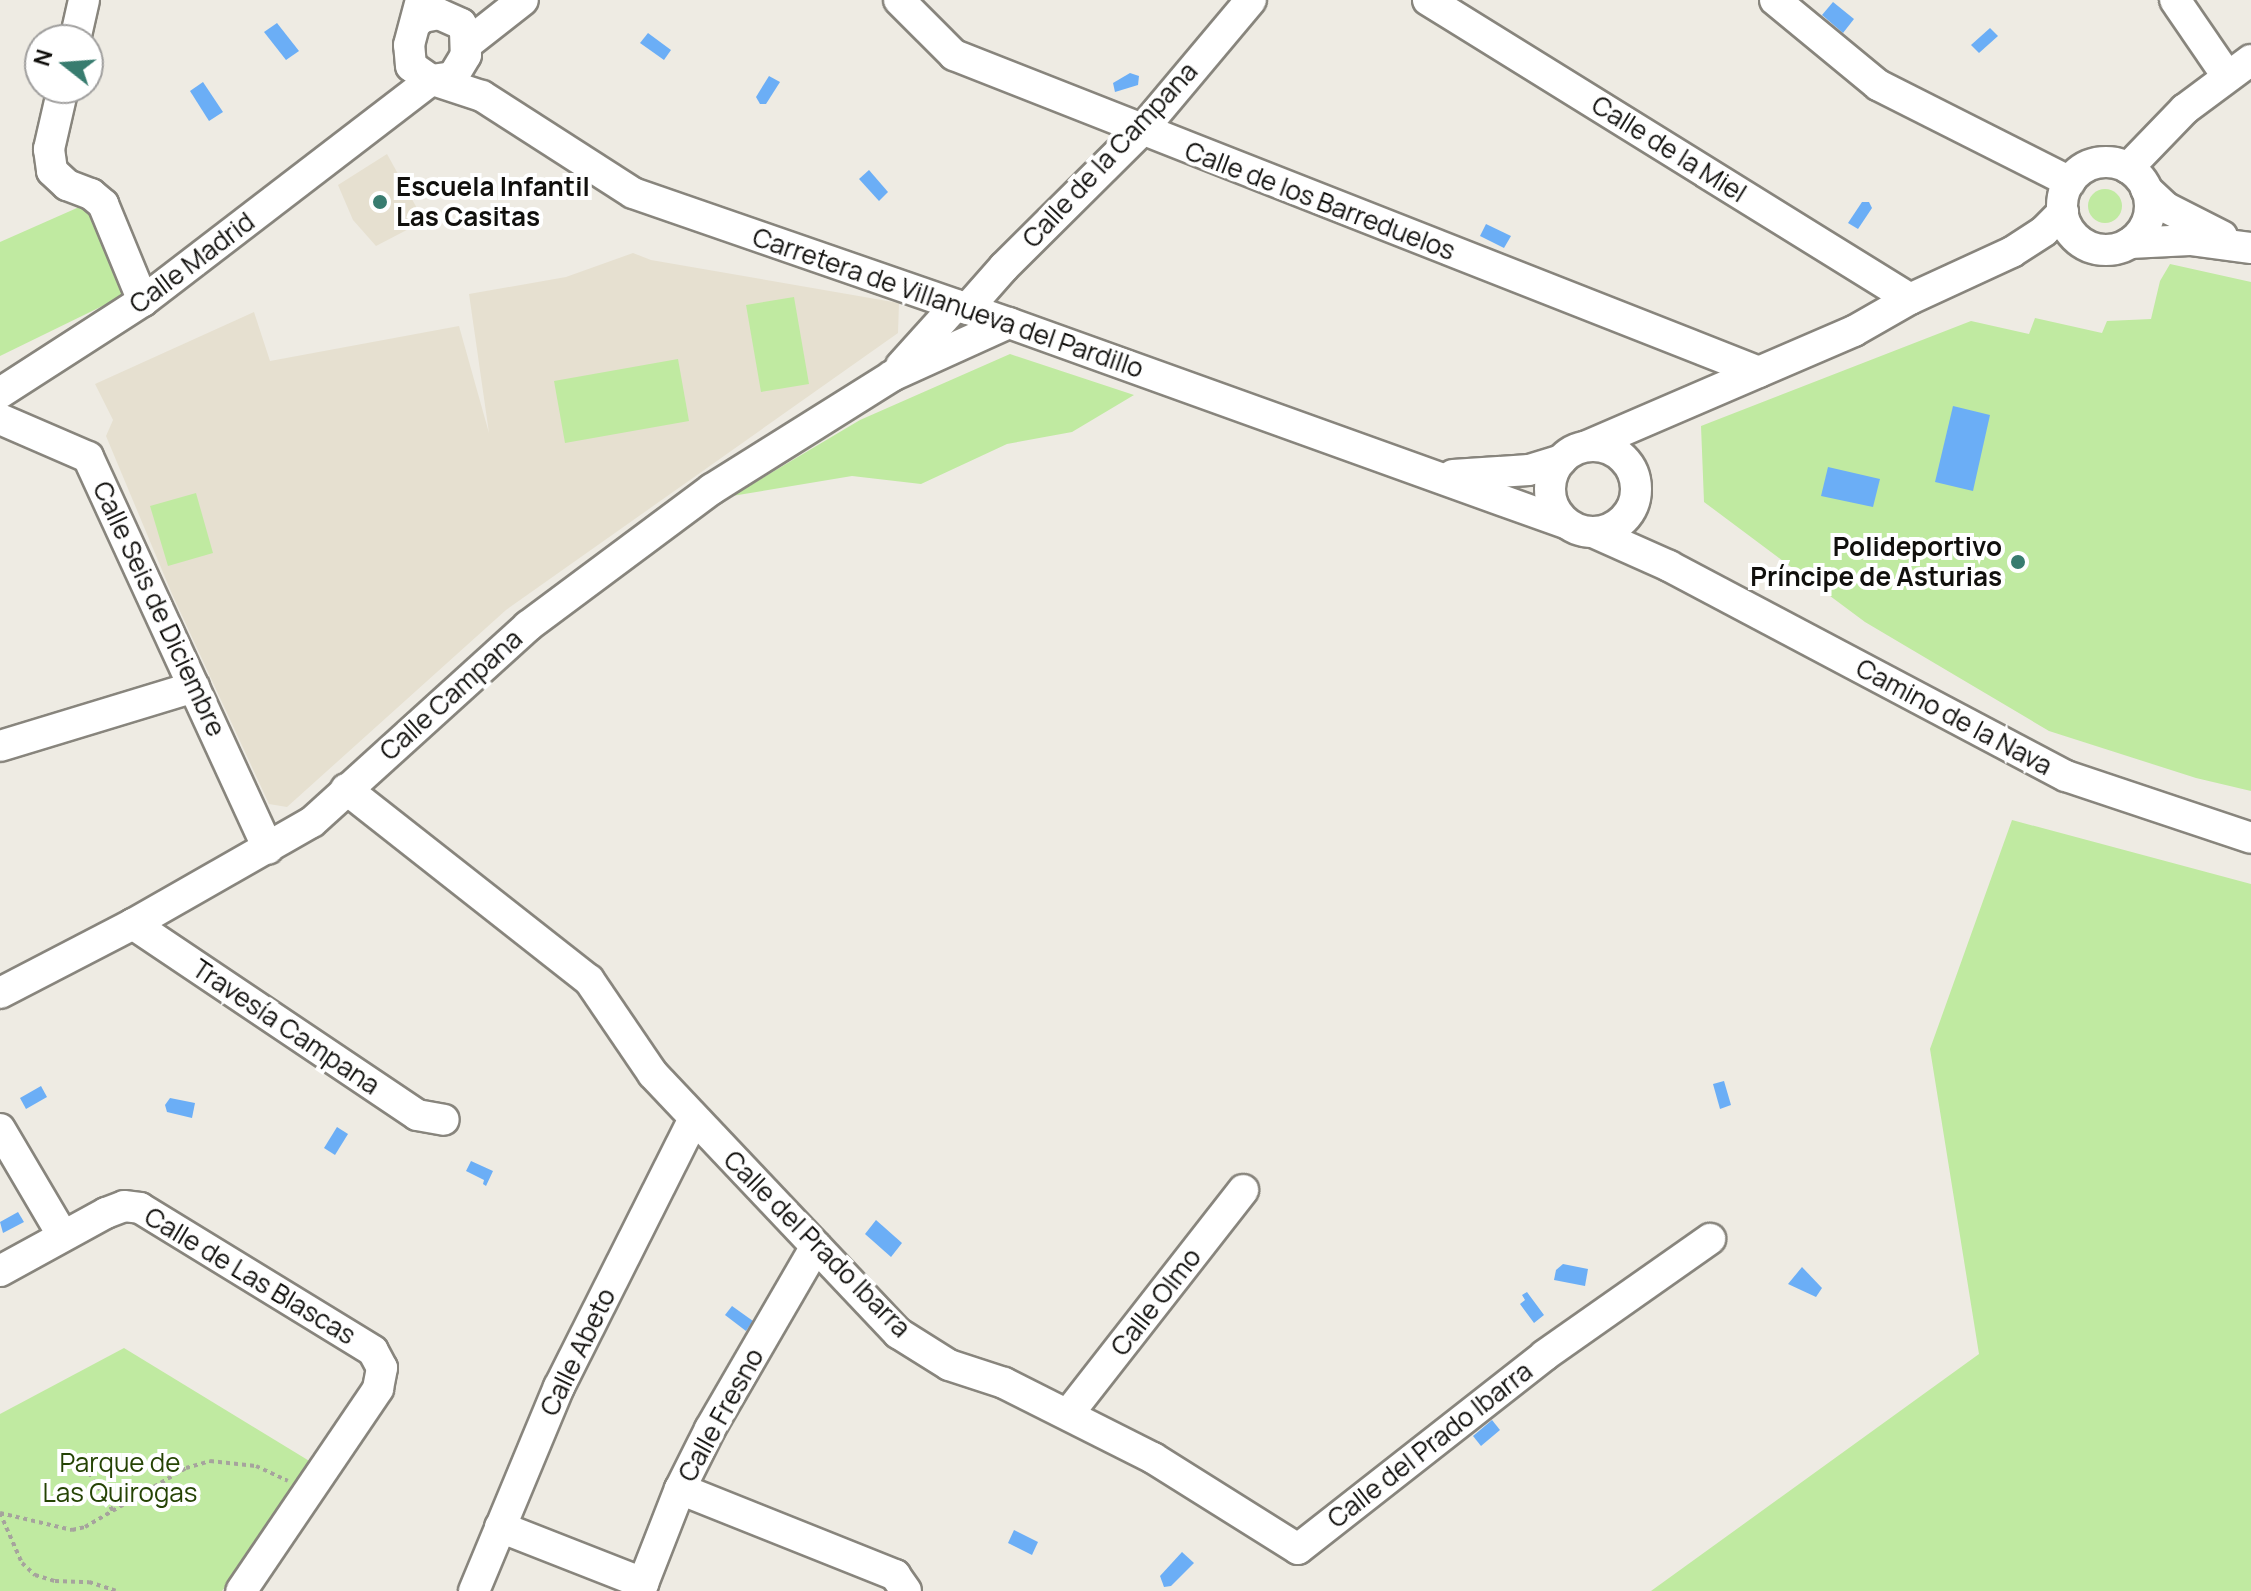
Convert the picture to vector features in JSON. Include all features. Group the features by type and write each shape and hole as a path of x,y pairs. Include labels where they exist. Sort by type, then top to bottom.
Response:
{"street":[{"path":"79,24 84,0"},
{"path":"453,0 466,44 468,73 482,96"},
{"path":"416,22 411,66 434,81 456,74 466,44 523,0"},
{"name":"Calle de los Barreduelos","path":"899,0 954,55 1759,372"},
{"name":"Calle de la Campana","path":"892,376 1141,131 1251,0"},
{"name":"Calle de la Miel","path":"1428,0 1910,299"},
{"path":"1775,0 1878,85 2070,182"},
{"path":"2137,179 2185,109 2239,68 2175,0"},
{"path":"377,123 416,22 439,14 454,19 466,44"},
{"name":"Carretera de Villanueva del Pardillo","path":"434,81 482,96 633,193 1009,323 1565,523"},
{"name":"Calle Madrid","path":"0,393 143,301 434,81"},
{"path":"59,104 49,149 52,171 67,185 91,194 103,204 143,301"},
{"path":"2103,163 2137,179 2165,207 2250,248 2190,240 2130,243 2110,250 2090,247 2074,237 2063,212 2070,182 2090,166 2103,163"},
{"path":"2130,243 2146,225 2149,213 2137,179"},
{"name":"Carretera de Villanueva del Pardillo","path":"1431,474 1481,475 1529,470 1574,453 1854,331 1910,299 2012,252 2044,231 2063,212"},
{"name":"Carretera de Villanueva del Pardillo","path":"2012,252 2090,247"},
{"path":"892,376 1009,323"},
{"name":"Calle Campana","path":"0,993 133,924 312,822 528,626 592,576 712,489 892,376"},
{"name":"Carretera de Villanueva del Pardillo","path":"1635,476 1651,437 1676,410"},
{"name":"Calle Seis de Diciembre","path":"0,419 88,457 268,849"},
{"path":"1611,449 1622,456 1635,476 1633,508 1618,526 1595,533 1565,523 1551,500 1553,472 1574,453 1611,449"},
{"name":"Camino de la Nava","path":"1633,508 1641,538 1669,566"},
{"name":"Camino de la Nava","path":"1595,533 1669,566 2066,776 2251,838"},
{"path":"0,746 194,687"},
{"name":"Calle del Prado Ibarra","path":"346,789 589,980 653,1074 898,1333 949,1365 1004,1383 1069,1413 1153,1458 1298,1549 1545,1355 1710,1239"},
{"name":"Travesía Campana","path":"133,924 417,1115 444,1120"},
{"name":"Calle Abeto","path":"474,1591 559,1387 694,1119"},
{"path":"0,1129 63,1236"},
{"name":"Calle Olmo","path":"1069,1413 1243,1190"},
{"name":"Calle de Las Blascas","path":"0,1271 124,1206 140,1208 373,1351 382,1368 378,1389 241,1591"},
{"name":"Calle Fresno","path":"642,1587 680,1489 710,1429 816,1246"},
{"path":"680,1489 895,1575 906,1591"},
{"path":"500,1527 642,1587"}],"path":[{"path":"116,1591 89,1582 55,1581 35,1575 22,1563 0,1513 57,1530 72,1530 113,1511 186,1468 210,1461 256,1466 309,1491"},
{"path":"89,1473 113,1511"}],"shaded area":[{"name":"Escuela Infantil Las Casitas","path":"387,154 424,221 376,246 353,220 338,185"},
{"path":"633,253 651,260 899,303 898,333 506,610 287,807 269,804 172,594 106,436 113,420 95,384 254,312 270,361 459,326 489,433 469,294 566,277"}],"green space":[{"path":"2105,189 2117,194 2122,206 2117,218 2105,223 2093,218 2088,206 2093,194"},
{"path":"86,204 127,294 0,356 0,242"},
{"name":"Polideportivo Príncipe de Asturias","path":"2170,264 2251,282 2251,791 2196,778 2049,731 1865,622 1704,502 1701,426 1971,321 2029,334 2035,318 2102,333 2107,321 2151,319 2160,281"},
{"path":"794,297 809,384 761,392 746,305"},
{"path":"1010,354 1134,395 1072,432 1007,444 921,484 852,476 732,496 860,420"},
{"path":"678,359 689,421 565,443 554,381"},
{"path":"196,493 213,553 168,566 150,506"},
{"path":"2012,820 2251,884 2251,1591 1651,1591 1979,1354 1930,1049"},
{"name":"Parque de Las Quirogas","path":"124,1348 311,1462 222,1591 0,1591 0,1414"}],"water":[{"path":"1833,2 1854,19 1843,33 1822,15"},
{"path":"277,23 299,51 286,60 264,32"},
{"path":"1990,28 1998,36 1979,53 1971,45"},
{"path":"648,33 671,50 664,60 640,43"},
{"path":"1130,73 1139,76 1138,85 1115,92 1113,83"},
{"path":"769,76 780,82 766,104 760,104 756,97"},
{"path":"203,82 223,112 209,121 190,91"},
{"path":"869,170 888,192 879,201 859,179"},
{"path":"1862,202 1869,202 1872,208 1858,229 1848,223"},
{"path":"1486,224 1511,236 1504,248 1480,236"},
{"path":"1953,406 1990,415 1973,491 1935,482"},
{"path":"1828,467 1880,479 1873,507 1821,496"},
{"path":"1724,1081 1731,1105 1720,1109 1713,1084"},
{"path":"41,1086 47,1097 26,1109 20,1098"},
{"path":"170,1098 195,1103 192,1118 167,1112 165,1105"},
{"path":"337,1127 348,1134 335,1155 324,1148"},
{"path":"471,1161 493,1171 486,1186 484,1180 466,1171"},
{"path":"18,1212 24,1222 3,1233 0,1222"},
{"path":"876,1220 902,1243 891,1257 865,1234"},
{"path":"1563,1264 1588,1269 1585,1286 1554,1280 1556,1270"},
{"path":"1802,1267 1822,1288 1816,1297 1788,1284"},
{"path":"1527,1292 1544,1315 1534,1323 1520,1304 1525,1300 1522,1295"},
{"path":"732,1306 753,1321 746,1331 725,1315"},
{"path":"1492,1420 1500,1430 1481,1446 1473,1436"},
{"path":"1014,1530 1038,1542 1032,1555 1008,1543"},
{"path":"1182,1552 1194,1563 1171,1586 1164,1587 1160,1576"}],"place":[{"name":"Escuela Infantil Las Casitas","path":"380,202"},
{"name":"Polideportivo Príncipe de Asturias","path":"2018,562"}]}
